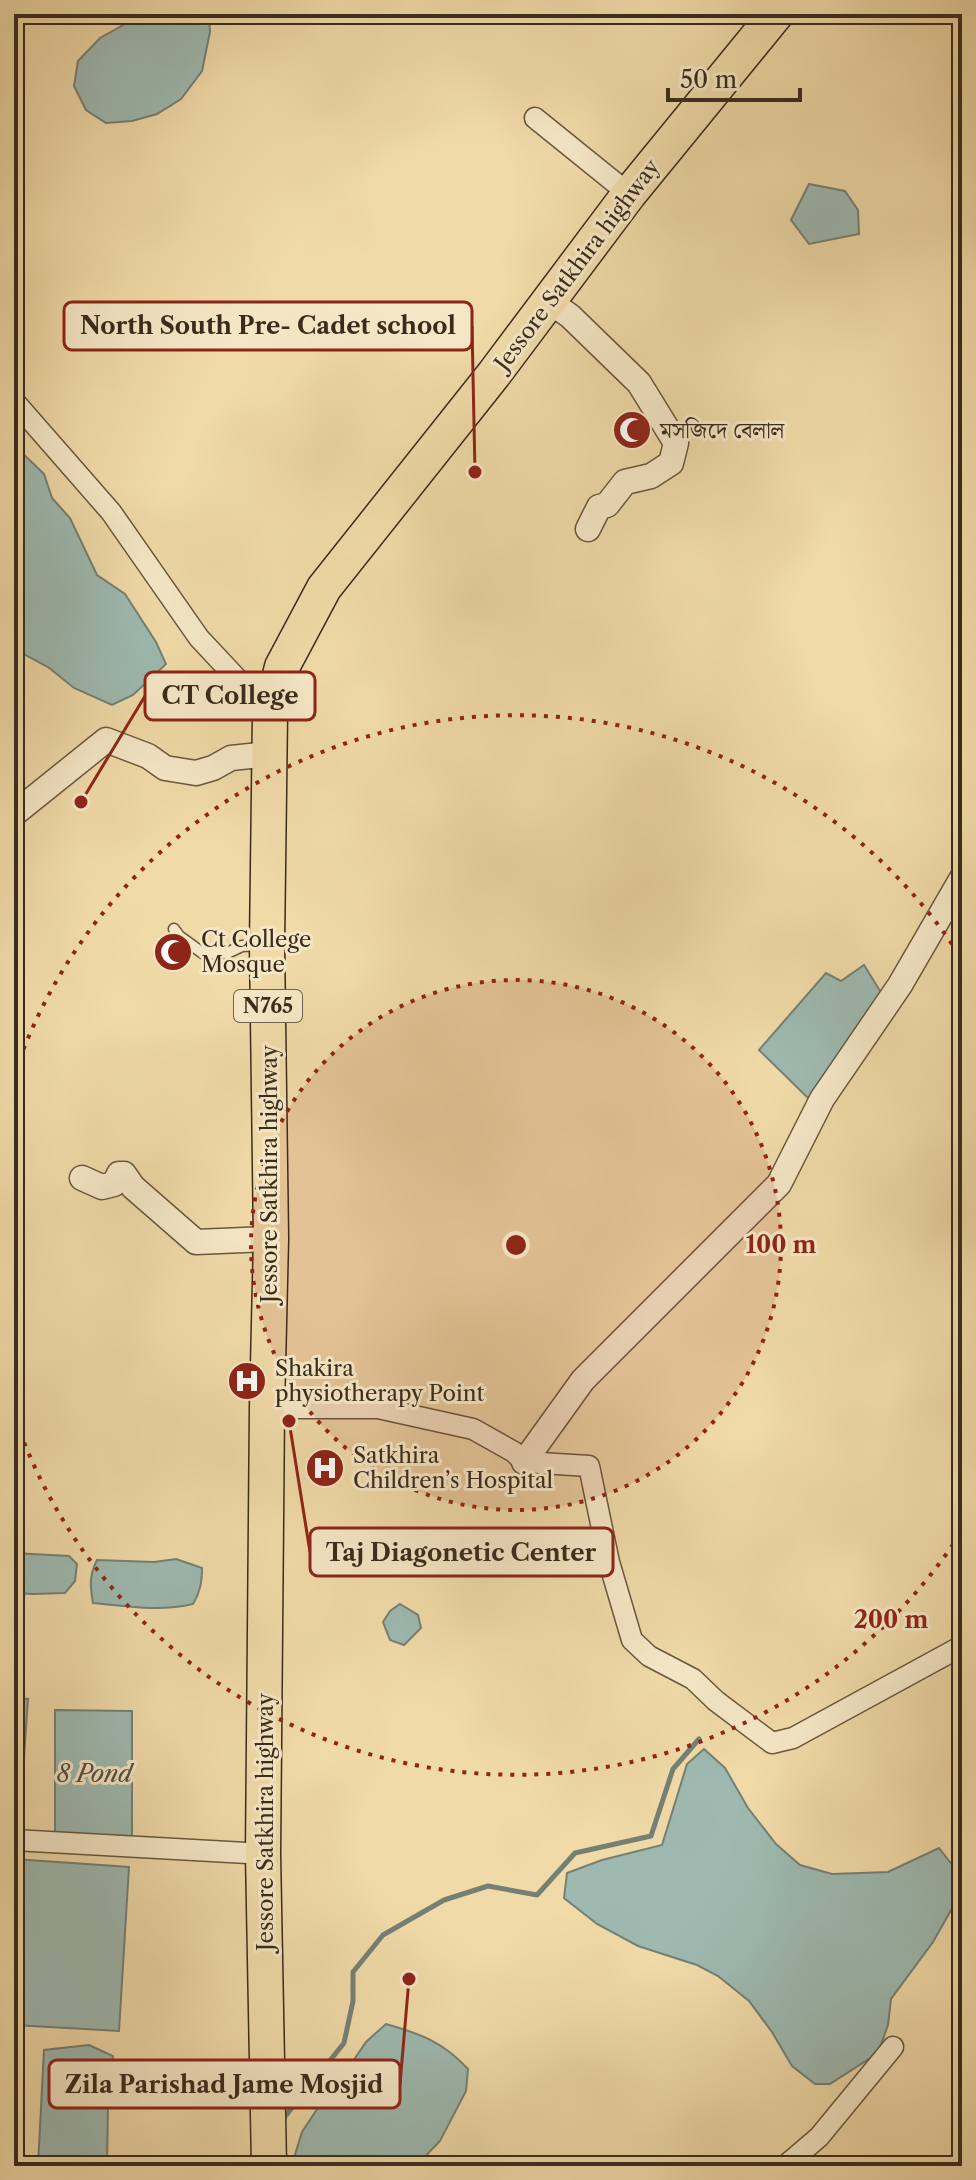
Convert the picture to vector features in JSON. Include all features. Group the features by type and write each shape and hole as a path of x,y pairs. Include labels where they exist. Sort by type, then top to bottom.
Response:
{"highway":[{"name":"Jessore Satkhira highway","path":"269,2166 263,1854 271,1239 267,945 270,714 282,667 324,588 550,302 629,194 776,14"}],"street":[{"path":"535,118 629,194"},
{"path":"550,302 570,316 639,383 676,443 671,463 651,476 625,482 607,505 599,507 588,529"},
{"path":"14,401 111,512 199,638 270,714"},
{"path":"14,814 106,740 148,756 165,768 196,773 231,758 269,754"},
{"path":"524,1462 583,1380 779,1184 822,1099 900,985 962,878"},
{"path":"82,1178 102,1187 114,1184 119,1174 124,1174 133,1187 196,1242 271,1239"},
{"path":"267,1408 378,1408 473,1429 514,1452 524,1462 589,1466 609,1562 632,1640 649,1656 693,1679 716,1701 772,1743 793,1738 962,1646"},
{"path":"14,1840 263,1854"},
{"path":"785,2166 819,2137 893,2047"}],"lane":[{"path":"174,929 204,954 227,953 242,946 267,945"}],"water":[{"path":"143,14 209,14 210,32 202,71 181,99 157,114 132,121 106,123 86,110 74,86 78,61 100,38"},
{"path":"809,184 845,191 858,210 859,234 809,244 791,220"},
{"path":"14,445 44,474 52,498 70,518 97,575 125,594 156,642 166,664 133,695 112,705 74,688 48,667 14,649"},
{"path":"864,965 885,999 812,1102 759,1050 826,973 841,981"},
{"path":"14,1553 69,1556 77,1564 75,1581 65,1593 14,1593"},
{"path":"176,1559 202,1568 200,1587 193,1604 156,1608 93,1603 91,1581 97,1560 154,1562"},
{"path":"400,1604 418,1615 421,1628 404,1645 390,1640 383,1622 390,1611"},
{"name":"8 Pond","path":"14,1698 28,1699 19,1829 14,1829"},
{"name":"8 Pond","path":"55,1710 132,1711 132,1836 55,1836"},
{"path":"704,1749 725,1768 748,1808 776,1844 800,1865 832,1874 888,1872 939,1848 953,1866 955,1903 933,1942 891,1999 888,2025 878,2053 830,2084 815,2084 792,2066 749,2001 718,1976 697,1965 638,1946 597,1924 564,1898 567,1873 602,1860 662,1845 687,1764"},
{"path":"14,1859 129,1867 119,2031 14,2025"},
{"path":"386,2024 431,2040 468,2069 466,2091 440,2141 416,2166 294,2166 302,2132 366,2042"},
{"path":"89,2045 113,2056 107,2164 38,2166 44,2050"}],"waterway":[{"path":"283,2119 344,2043 353,2001 353,1972 383,1935 444,1900 488,1886 537,1895 575,1853 651,1836 673,1769 699,1739"}],"place":[{"name":"মসজিদে বেলাল","path":"632,430"},
{"name":"North South Pre- Cadet school","path":"475,472"},
{"name":"CT College","path":"81,802"},
{"name":"Ct College Mosque","path":"173,952"},
{"name":"Shakira physiotherapy Point","path":"247,1381"},
{"name":"Taj Diagonetic Center","path":"289,1421"},
{"name":"Satkhira Children’s Hospital","path":"325,1468"},
{"name":"Zila Parishad Jame Mosjid","path":"409,1979"}]}
